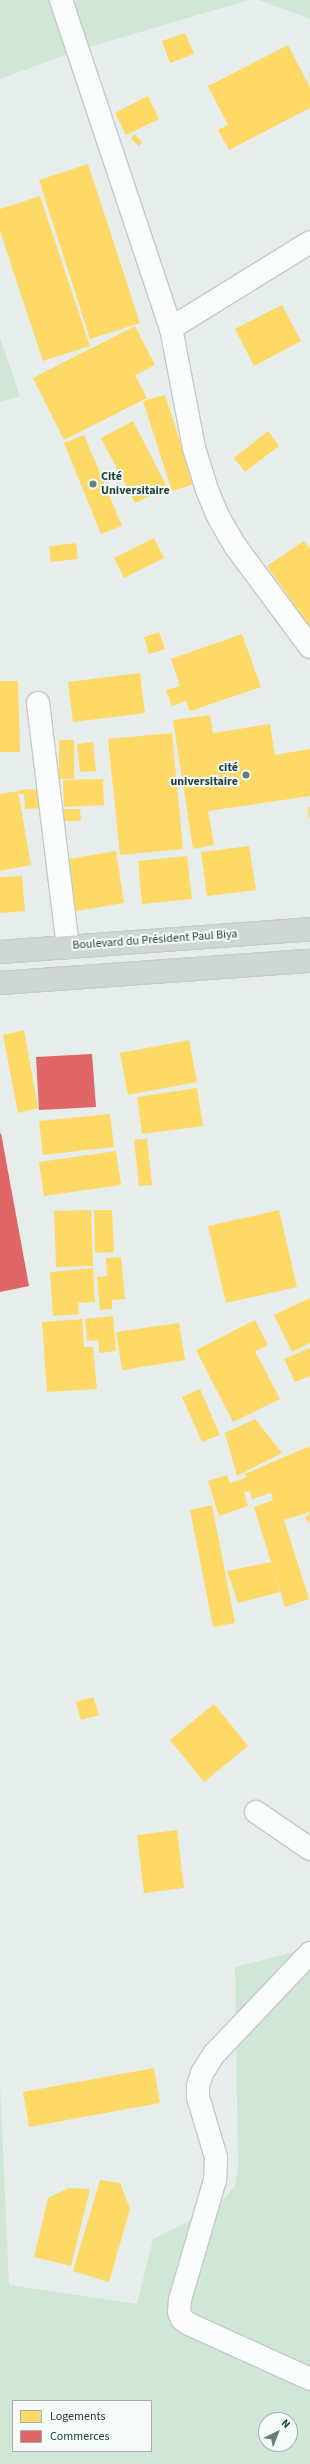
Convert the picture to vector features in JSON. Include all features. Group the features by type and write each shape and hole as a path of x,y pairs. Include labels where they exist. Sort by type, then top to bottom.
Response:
{"main road":[{"name":"Boulevard du Président Paul Biya","path":"0,952 310,929"},
{"path":"0,983 310,961"}],"street":[{"path":"61,0 171,328 194,448 219,518 236,547 310,647"},
{"path":"171,328 310,242"},
{"path":"38,703 68,947"},
{"path":"256,1812 310,1849"},
{"path":"310,1953 214,2054 202,2073 198,2086 198,2097 216,2157 215,2180 180,2300 179,2312 182,2318 189,2324 310,2379"}],"green space":[{"path":"0,0 249,0 79,50 0,79"},
{"path":"259,0 310,0 310,19"},
{"path":"0,338 20,396 0,402"},
{"path":"310,1948 310,2464 0,2464 0,2082 9,2285 137,2304 153,2239 216,2208 235,2186 238,2166 235,1967"}],"building: Logements":[{"path":"185,33 194,54 170,63 162,41"},
{"path":"288,45 310,88 310,108 229,150 218,130 228,125 208,86"},
{"path":"148,96 159,119 126,135 115,113"},
{"path":"134,134 142,142 139,146 131,139"},
{"path":"88,164 140,323 90,339 39,180"},
{"path":"40,196 90,346 43,361 0,231 0,209"},
{"path":"282,305 301,341 254,366 235,329"},
{"path":"135,326 155,365 135,375 147,398 64,440 33,378"},
{"name":"Cité Universitaire","path":"165,395 194,484 172,491 143,401"},
{"path":"133,421 167,487 135,503 101,438"},
{"path":"268,431 279,446 245,472 234,458"},
{"name":"Cité Universitaire","path":"84,435 122,526 101,534 64,443"},
{"path":"154,538 164,558 124,578 114,558"},
{"path":"304,541 310,549 310,627 267,566"},
{"path":"76,543 78,559 51,562 49,546"},
{"path":"159,632 165,649 149,654 144,637"},
{"path":"242,634 261,687 190,711 186,701 172,706 166,690 180,686 171,659"},
{"path":"140,673 145,713 73,722 68,682"},
{"path":"0,681 18,681 20,752 0,752"},
{"name":"cité universitaire","path":"210,715 213,733 270,724 275,755 310,749 310,796 208,811 214,845 193,849 173,720"},
{"path":"172,733 183,849 120,855 108,739"},
{"path":"59,740 74,740 74,779 59,779"},
{"path":"93,742 96,771 80,772 77,744"},
{"path":"103,779 104,805 64,807 63,780"},
{"path":"39,789 41,808 25,809 24,794 19,794 19,790"},
{"path":"18,791 31,865 0,871 0,794"},
{"path":"308,807 310,807 310,819 309,819"},
{"path":"62,809 80,809 81,821 62,821"},
{"path":"249,846 256,890 207,896 201,852"},
{"path":"116,851 124,903 76,911 68,859"},
{"path":"187,856 192,899 142,904 138,861"},
{"path":"22,876 25,911 0,913 0,877"},
{"path":"24,1030 38,1108 18,1113 3,1035"},
{"path":"189,1040 197,1082 128,1095 120,1053"},
{"path":"197,1088 203,1126 142,1134 137,1097"},
{"path":"110,1114 114,1147 43,1155 39,1121"},
{"path":"147,1139 152,1185 139,1186 134,1140"},
{"path":"116,1151 121,1185 44,1196 39,1162"},
{"path":"91,1210 93,1266 56,1267 54,1211"},
{"path":"94,1210 112,1210 114,1252 95,1253"},
{"path":"279,1210 297,1287 226,1303 208,1226"},
{"path":"121,1257 125,1299 112,1300 112,1309 100,1310 97,1277 107,1276 106,1258"},
{"path":"93,1268 95,1302 78,1303 79,1314 53,1316 50,1272"},
{"path":"310,1298 310,1343 292,1352 274,1315"},
{"path":"113,1316 116,1351 99,1353 98,1340 87,1341 85,1319"},
{"path":"82,1319 84,1347 93,1347 97,1389 47,1392 42,1322"},
{"path":"255,1320 268,1345 255,1351 280,1399 233,1422 196,1350"},
{"path":"179,1323 185,1360 122,1370 116,1332"},
{"path":"310,1348 310,1376 295,1382 284,1359"},
{"path":"200,1389 220,1435 202,1442 182,1397"},
{"path":"255,1419 282,1453 237,1476 225,1433"},
{"path":"310,1446 310,1512 284,1520 309,1599 285,1607 254,1507 273,1500 271,1493 252,1499 250,1491 244,1492 248,1506 219,1516 208,1481 227,1475 230,1483 246,1478 245,1474"},
{"path":"212,1505 235,1623 213,1627 190,1510"},
{"path":"310,1513 310,1524 305,1518"},
{"path":"271,1562 280,1592 238,1603 227,1571"},
{"path":"93,1697 99,1715 81,1720 76,1702"},
{"path":"214,1704 248,1746 204,1782 170,1740"},
{"path":"177,1830 184,1888 144,1893 137,1835"},
{"path":"154,2068 160,2103 29,2127 23,2092"},
{"path":"100,2180 120,2183 130,2209 109,2282 73,2271"},
{"path":"69,2188 90,2189 71,2266 34,2257 48,2198"}],"building: Commerces":[{"path":"92,1054 96,1107 39,1110 36,1057"},
{"path":"1,1133 29,1286 0,1292 0,1134"}],"place":[{"name":"Cité Universitaire","path":"93,484"},
{"name":"cité universitaire","path":"246,775"}]}
